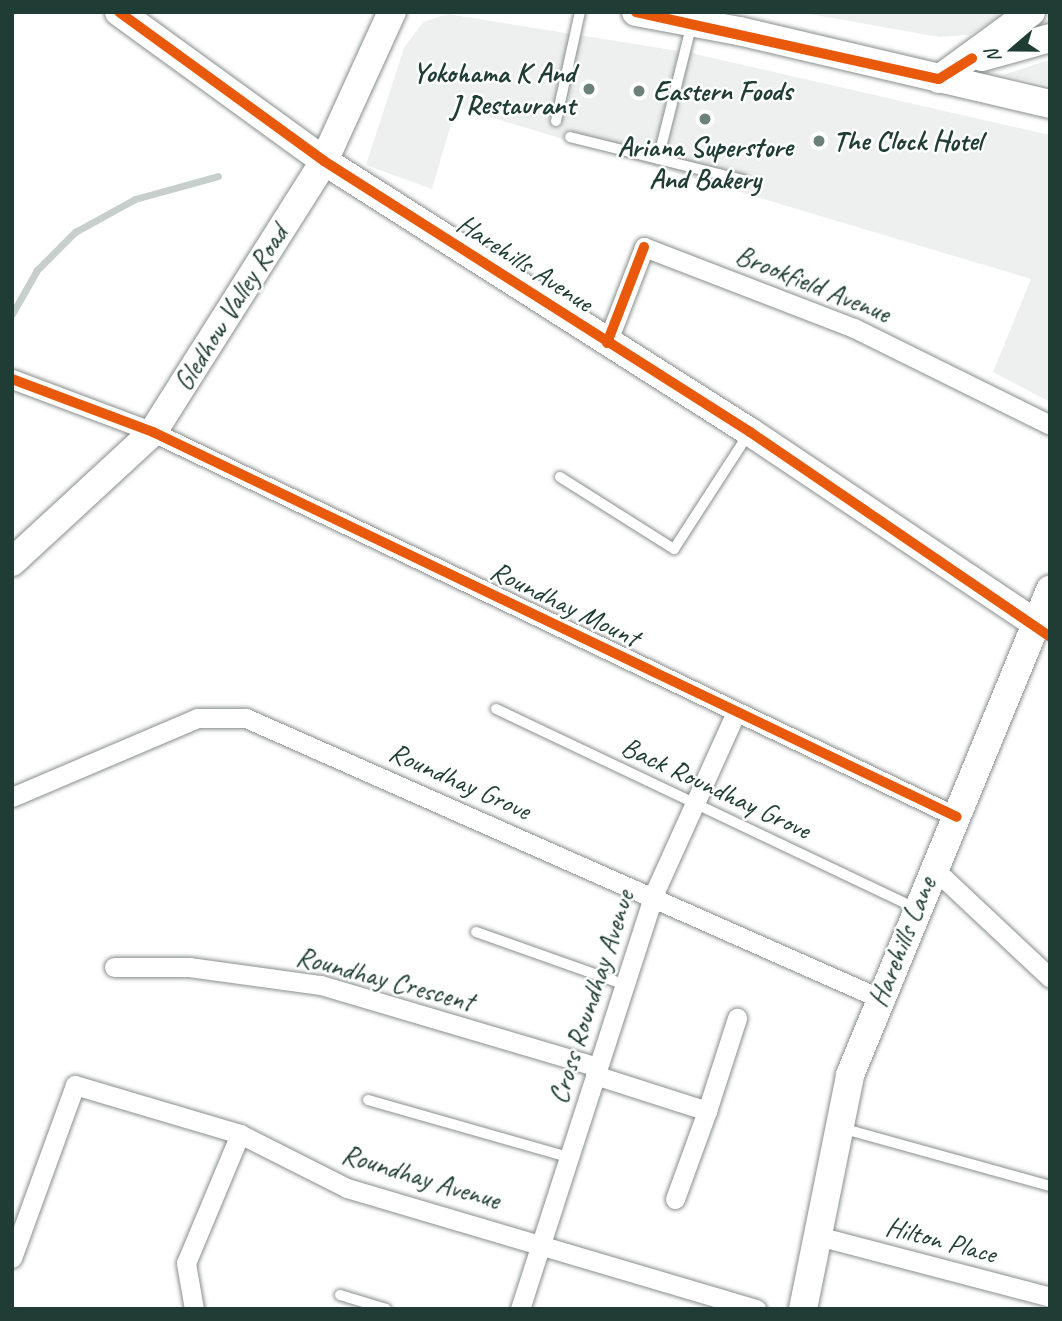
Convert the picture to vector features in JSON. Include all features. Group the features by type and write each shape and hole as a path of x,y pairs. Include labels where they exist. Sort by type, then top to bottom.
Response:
{"street":[{"name":"Harehills Avenue","path":"120,12 324,161 750,432 1042,630"},
{"name":"Gledhow Valley Road","path":"12,562 153,432 324,161 392,12"},
{"path":"636,12 692,23 742,22 939,79 1050,104"},
{"path":"939,79 972,58 1031,12"},
{"path":"972,58 1010,53 1050,38"},
{"name":"Brookfield Avenue","path":"607,342 644,247 854,328 1050,425"},
{"name":"Roundhay Mount","path":"12,379 153,432 957,817"},
{"name":"Harehills Lane","path":"803,1309 850,1075 932,867 1042,630 1050,590"},
{"name":"Cross Roundhay Avenue","path":"520,1309 653,896 736,712"},
{"name":"Roundhay Grove","path":"12,797 197,718 246,718 879,998"},
{"path":"932,867 1050,978"},
{"name":"Roundhay Crescent","path":"114,967 188,967 321,985 596,1071 708,1111"},
{"path":"675,1199 708,1111 737,1018"},
{"name":"Roundhay Avenue","path":"12,1258 75,1085 240,1134 347,1188 541,1243 756,1309"},
{"path":"194,1309 186,1263 240,1134"},
{"name":"Hilton Place","path":"818,1236 1050,1297"}],"lane":[{"path":"555,121 580,12"},
{"path":"658,159 692,23"},
{"path":"570,136 743,180"},
{"path":"560,478 674,548 750,432"},
{"name":"Back Roundhay Grove","path":"496,709 916,908"},
{"path":"476,932 624,984"},
{"path":"368,1100 568,1157"},
{"path":"839,1128 1050,1186"},
{"path":"340,1294 386,1309"}],"shaded area":[{"path":"798,12 1008,12 969,35 939,37"},
{"path":"448,14 691,53 1050,135 1050,402 993,372 1031,279 456,107 432,189 366,165 404,48 423,22"},
{"path":"1049,60 1050,85 1003,75"}],"waterway":[{"path":"12,314 37,270 75,232 135,199 218,176"}],"cycle path":[{"path":"119,12 324,161 750,432 1050,637"},
{"path":"636,12 939,79 972,58"},
{"path":"607,343 644,247"},
{"path":"12,379 153,432 957,817"}],"place":[{"name":"Yokohama K And J Restaurant","path":"589,89"},
{"name":"Eastern Foods","path":"639,91"},
{"name":"Ariana Superstore And Bakery","path":"705,119"},
{"name":"The Clock Hotel","path":"819,141"}]}
